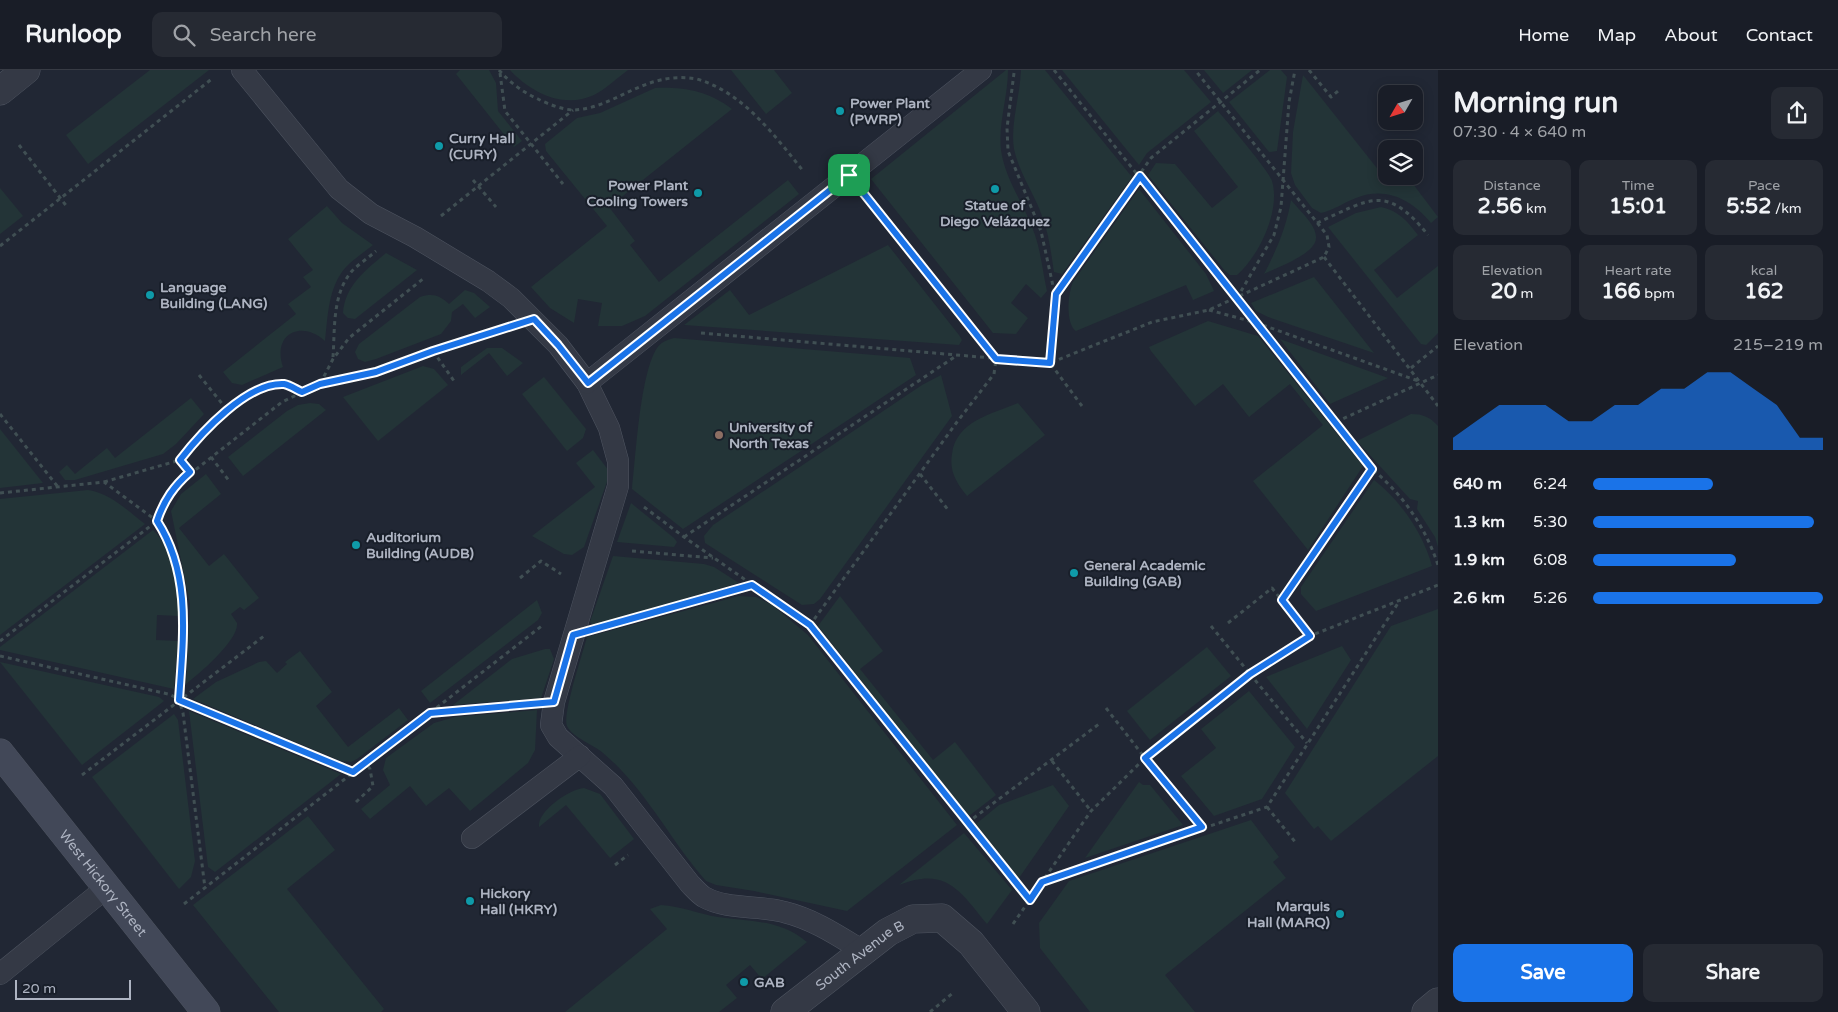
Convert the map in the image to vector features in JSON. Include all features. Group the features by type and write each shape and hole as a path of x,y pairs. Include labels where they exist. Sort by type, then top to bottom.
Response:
{"main road":[{"name":"West Hickory Street","path":"0,753 206,1012"}],"street":[{"path":"0,92 26,70"},
{"name":"South Avenue B","path":"785,1012 888,932 913,919 942,918 967,939 1026,1012"},
{"path":"1426,1012 1438,1002"}],"lane":[{"path":"242,70 339,189 370,214 408,233 450,258 511,298 558,345 588,383 609,428 618,461 618,486 554,702 551,725 558,737 613,786 690,884 705,897 728,904 783,911 807,919 863,951"},
{"path":"588,383 981,70"},
{"path":"472,838 580,756"},
{"path":"0,974 106,888"}],"path":[{"path":"1014,70 1014,85 1007,128 1008,151 1041,231 1056,294 1050,363 1082,406"},
{"path":"1054,70 1372,469 1390,484 1407,504 1423,528 1438,565"},
{"path":"655,329 1050,363 1152,322 1209,310 1324,257 1329,247 1327,235 1195,70"},
{"path":"1056,294 1151,158 1260,70"},
{"path":"1237,298 1274,236 1281,207 1289,102 1295,70"},
{"path":"1309,70 1331,97 1338,91"},
{"path":"500,71 512,84 530,95 557,107 573,110"},
{"path":"500,71 504,111 563,184"},
{"path":"0,246 216,76"},
{"path":"333,359 336,309 344,284 352,272 478,186 573,110 597,104 653,78 695,78 717,87 766,125 823,195"},
{"path":"19,145 68,208"},
{"path":"810,625 994,374 996,359 849,175"},
{"path":"473,180 496,207"},
{"path":"1317,223 1364,202 1384,200 1404,208 1428,234"},
{"path":"1324,257 1411,368 1438,406"},
{"path":"320,384 333,359 349,338 450,258"},
{"path":"1209,310 1257,323 1421,382"},
{"path":"0,641 157,521 162,505 171,491 190,472 282,402 320,384 376,372 433,351 534,319"},
{"path":"1411,368 1438,346"},
{"path":"433,351 454,381"},
{"path":"684,538 956,355"},
{"path":"1336,422 1438,375"},
{"path":"199,376 228,411"},
{"path":"0,493 104,482 180,460 206,428 252,393 269,386 286,384 302,392"},
{"path":"0,414 59,487"},
{"path":"211,457 230,482"},
{"path":"180,460 190,472"},
{"path":"1282,600 1372,469"},
{"path":"920,474 949,511"},
{"path":"104,482 157,521 167,536 174,555 184,606 179,700 183,713 205,888"},
{"path":"618,486 684,538 810,625 967,824 1030,900"},
{"path":"599,548 713,558"},
{"path":"184,904 588,590 541,561 520,578"},
{"path":"573,635 752,585"},
{"path":"1013,924 1091,811 1145,758 1250,674 1310,636 1438,585"},
{"path":"1228,622 1272,588 1310,636"},
{"path":"1042,882 1202,827 1267,807 1400,600"},
{"path":"1210,626 1307,743"},
{"path":"82,775 264,636"},
{"path":"0,656 168,694 353,772"},
{"path":"430,713 554,702"},
{"path":"1106,708 1202,827"},
{"path":"967,824 1099,724"},
{"path":"1052,761 1091,811"},
{"path":"356,802 373,786 370,769 366,763"},
{"path":"1267,807 1296,843"},
{"path":"930,1012 954,992"}],"shaded area":[{"path":"150,70 209,70 88,164 66,135"},
{"path":"460,70 489,70 496,83 498,111 522,141 514,147 456,74"},
{"path":"510,70 628,70 594,95 583,99 571,100 560,99 538,92"},
{"path":"731,70 774,70 792,93 766,114"},
{"path":"1008,70 1008,80 1000,140 1003,161 1035,235 1047,291 1041,298 1026,284 1011,303 1028,318 1016,334 993,333 871,179"},
{"path":"1021,70 1045,70 1132,177 1062,274 1054,272 1050,244 1044,223 1019,166 1014,149 1013,130"},
{"path":"1062,70 1184,70 1211,102 1147,153 1139,165"},
{"path":"1204,70 1252,70 1223,93"},
{"path":"1270,70 1281,70 1287,77 1277,151 1269,152 1229,102"},
{"path":"1303,75 1378,169 1378,185 1414,185 1438,217 1431,223 1424,215 1398,197 1378,194 1356,198 1321,213 1312,208 1295,185 1291,173 1293,132"},
{"path":"655,88 676,88 696,91 714,98 732,109 609,207 635,241 630,245 659,282 788,180 799,194 645,316 622,326 598,326 602,303 578,299 574,323 550,308 531,287 607,226 546,151 545,144 577,118 600,113"},
{"path":"1218,111 1264,168 1272,181 1274,193 1271,218 1266,232 1253,256 1237,275 1230,275 1225,271 1148,175 1156,163 1175,164 1212,208 1238,187 1194,131"},
{"path":"0,188 23,216 0,234"},
{"path":"1139,189 1206,274 1214,291 1193,300 1186,285 1076,331 1070,322 1068,308 1073,282"},
{"path":"1291,200 1314,228 1316,238 1314,244 1303,255 1264,274 1280,238"},
{"path":"327,206 342,223 373,245 346,267 336,283 328,312 325,341 316,334 306,331 290,334 281,346 283,367 242,385 232,383 223,372 296,314 288,304 311,287 303,277 313,270 288,239"},
{"path":"1381,207 1393,211 1402,217 1418,235 1374,270 1397,298 1438,266 1438,333 1426,345 1421,344 1328,227 1356,213"},
{"path":"888,245 959,335 962,340 959,345 684,325 730,290 749,315"},
{"path":"386,253 417,270 355,319 348,318 343,313 352,286 364,272"},
{"path":"1314,277 1374,353 1268,317 1256,311 1251,303"},
{"path":"465,290 474,293 490,307 475,318 463,304 452,312 451,321 441,334 376,359 365,362 358,359 355,352 359,344 420,297 436,296 449,304"},
{"path":"1208,321 1258,336 1363,466 1308,550 1253,481 1323,425 1290,384 1249,417 1223,384 1195,406 1149,347"},
{"path":"674,338 910,358 916,375 683,529 632,489 646,376 657,348 660,344"},
{"path":"1280,339 1388,378 1330,404"},
{"path":"487,348 502,348 523,363 507,376 489,353 461,375 461,367"},
{"path":"423,366 434,369 448,385 378,441 343,397"},
{"path":"941,375 952,416 820,599 814,604 802,605 705,543 704,536 713,525 922,385"},
{"path":"544,377 586,429 583,438 567,451 522,394"},
{"path":"191,398 204,414 176,444 163,454 75,480 65,480 59,472 67,465 75,474 107,448 115,458"},
{"path":"1018,403 1045,435 967,496 957,482 953,472 951,460 955,443 960,434 977,420"},
{"path":"319,404 326,410 243,476 228,457 287,411 298,405"},
{"path":"1411,414 1426,417 1438,426 1438,547 1435,537 1417,509 1418,501 1410,499 1357,441"},
{"path":"0,429 43,483 0,488"},
{"path":"593,450 609,471 609,476 584,547 572,555 564,554 532,536 595,487 576,463"},
{"path":"206,474 221,494 179,528 209,566 224,554 259,598 244,610 240,607 231,614 237,623 232,638 200,673 186,684 190,604 171,511 181,494"},
{"path":"1374,480 1393,497 1409,518 1423,541 1432,566 1316,611 1301,594 1301,587"},
{"path":"88,490 111,499 145,524 0,635 0,499"},
{"path":"631,503 674,538 677,542 674,547 617,542"},
{"path":"153,530 160,538 170,558 177,594 179,616 157,615 156,640 178,641 174,689 0,650 0,647"},
{"path":"613,556 704,564 714,567 739,583 593,625 590,622"},
{"path":"739,596 756,597 772,605 808,635 957,825 847,911 754,891 716,885 706,881 632,782 603,753 574,734 567,726 567,710 587,637"},
{"path":"840,596 883,651 860,669 933,760 955,742 996,795 969,816 818,626"},
{"path":"537,600 542,613 538,620 430,703 421,691"},
{"path":"1438,609 1438,756 1331,841 1318,826 1314,829 1285,793 1391,626"},
{"path":"1342,646 1351,660 1307,729 1266,677"},
{"path":"1207,647 1231,676 1150,740 1127,711"},
{"path":"550,649 554,659 541,698 453,705 512,659"},
{"path":"300,651 332,692 316,706 348,747 399,708 408,720 351,762 341,761 193,699 216,682 259,662 266,661 277,673 287,664 285,662"},
{"path":"0,662 159,697 164,701 82,765"},
{"path":"1249,691 1295,747 1262,799 1214,816 1181,776 1216,748 1201,729"},
{"path":"537,710 535,750 528,763 470,811 449,788 426,806 410,786 370,819 361,809 390,785 383,770 386,758 434,723 455,717"},
{"path":"189,711 341,774 215,872 208,867"},
{"path":"174,714 178,720 195,861 191,877 179,889 92,777"},
{"path":"1139,782 1143,785 1150,785 1183,825 1085,858"},
{"path":"1053,785 1069,806 1019,878 976,824 999,805"},
{"path":"584,788 600,794 634,839 610,858 566,805 539,827 543,814 549,808 571,792"},
{"path":"308,816 335,850 287,889 384,1009 381,1012 279,1012 193,905"},
{"path":"1251,820 1279,857 1273,862 1286,878 1165,975 1195,1012 1090,1012 1040,948 1039,923 1069,881"},
{"path":"964,833 1012,890 987,924 960,892 940,880 929,878 899,885"},
{"path":"661,905 718,917 775,925 786,929 807,942 762,979 750,965 726,985 737,998 719,1012 565,1012 667,929 650,909"}],"place":[{"name":"Power Plant (PWRP)","path":"840,111"},
{"name":"Curry Hall (CURY)","path":"439,146"},
{"name":"Statue of Diego Velázquez","path":"995,189"},
{"name":"Power Plant Cooling Towers","path":"698,193"},
{"name":"Language Building (LANG)","path":"150,295"},
{"name":"University of North Texas","path":"719,435"},
{"name":"Auditorium Building (AUDB)","path":"356,545"},
{"name":"General Academic Building (GAB)","path":"1074,573"},
{"name":"Hickory Hall (HKRY)","path":"470,901"},
{"name":"Marquis Hall (MARQ)","path":"1340,914"},
{"name":"GAB","path":"744,982"}],"route":[{"path":"849,175 996,359 1050,363 1056,294 1140,176 1372,469 1282,600 1310,636 1250,674 1145,758 1202,827 1042,882 1030,900 967,824 810,625 752,585 573,635 554,702 430,713 353,772 179,700 184,606 174,555 167,536 157,521 162,505 176,485 190,472 180,460 206,428 252,393 269,386 286,384 302,392 320,384 346,380 376,372 433,351 534,319 558,345 588,383 849,175"}]}
